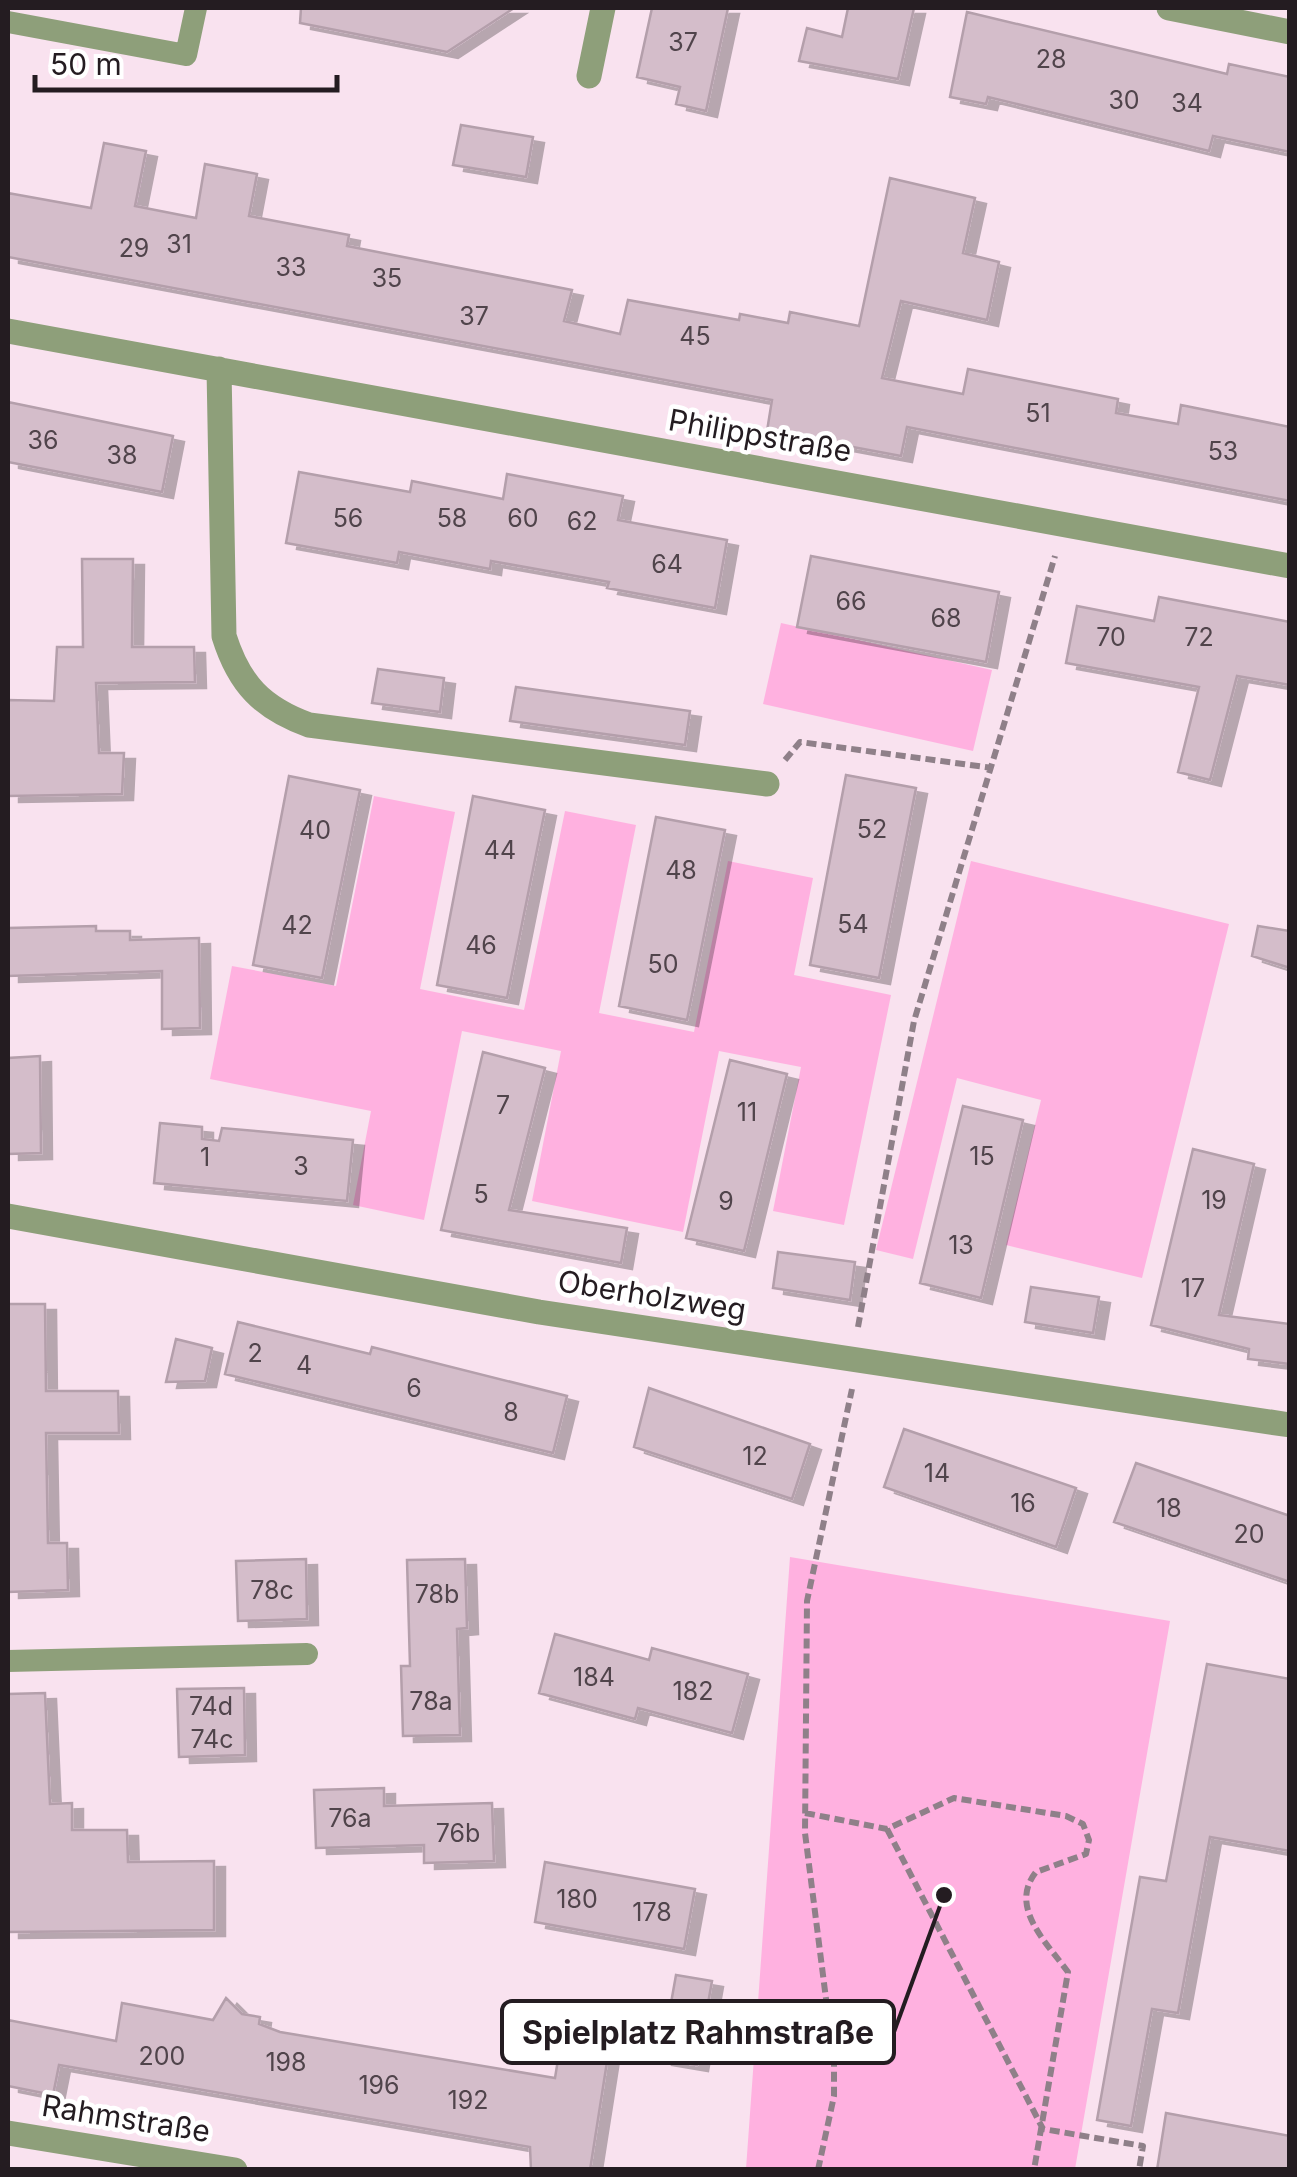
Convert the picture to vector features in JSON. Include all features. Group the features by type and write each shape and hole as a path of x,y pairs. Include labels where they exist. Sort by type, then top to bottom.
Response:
{"street":[{"path":"589,76 604,8"},
{"path":"1168,8 1290,32"},
{"name":"Philippstraße","path":"8,331 1290,566"},
{"path":"219,369 224,636 234,668 252,694 277,713 309,726 767,784"},
{"name":"Oberholzweg","path":"8,1216 559,1315 1290,1425"},
{"name":"Rahmstraße","path":"8,2132 235,2170"}],"lane":[{"path":"8,22 186,55 196,8"},
{"path":"8,1661 307,1654"}],"path":[{"path":"767,784 800,742 961,760 993,768"},
{"path":"805,1814 887,1829 954,1798 1075,1818 1087,1832 1086,1854 1036,1872 1026,1892 1034,1926 1068,1972 1034,2170"},
{"path":"887,1829 1043,2129"},
{"path":"1043,2129 1143,2146 1139,2170"}],"shaded area":[{"path":"781,623 992,670 973,751 763,704"},
{"path":"374,796 455,812 420,989 524,1010 565,811 636,825 599,1013 694,1032 728,861 813,878 794,975 891,995 844,1225 773,1211 801,1067 719,1051 683,1232 532,1201 561,1051 462,1031 424,1220 353,1205 371,1111 210,1079 232,966 336,986"},
{"path":"971,861 1229,924 1142,1278 1006,1245 1041,1100 957,1078 913,1259 876,1250"},
{"path":"790,1557 1170,1621 1075,2169 746,2169"}],"building":[{"path":"301,8 514,8 447,52 300,23"},
{"path":"652,8 728,8 706,111 676,104 680,87 637,77"},
{"path":"848,8 914,8 898,79 799,61 807,28 842,37"},
{"path":"967,12 1227,74 1229,64 1290,77 1290,152 1213,136 1209,151 988,97 986,104 950,97"},
{"path":"461,125 533,137 526,177 453,165"},
{"path":"104,143 146,151 135,206 196,218 205,164 257,174 249,216 349,235 347,246 572,290 564,321 620,334 628,300 739,320 740,314 788,323 790,312 859,326 890,178 975,198 963,253 999,262 987,320 901,301 882,378 963,394 968,369 1118,399 1116,413 1178,424 1181,405 1290,427 1290,501 907,427 901,456 767,431 772,400 8,257 8,193 91,208"},
{"path":"8,402 173,436 162,492 8,462"},
{"path":"299,472 410,492 412,481 503,499 507,474 623,496 618,520 727,540 715,608 607,588 609,582 491,561 490,569 399,552 397,563 286,543"},
{"path":"811,556 999,592 986,662 797,627"},
{"path":"82,559 133,559 132,647 194,647 195,682 96,683 99,753 124,753 122,794 8,796 8,700 54,701 57,647 83,647"},
{"path":"1159,597 1290,622 1290,685 1237,676 1210,780 1178,772 1199,687 1066,663 1077,606 1154,621"},
{"path":"378,669 444,678 440,712 372,703"},
{"path":"516,687 690,711 685,745 510,721"},
{"path":"846,775 916,788 879,978 810,965"},
{"path":"289,776 360,790 322,978 253,965"},
{"path":"473,796 545,810 507,998 437,985"},
{"path":"656,817 725,830 687,1020 619,1006"},
{"path":"96,926 96,931 130,931 130,940 199,938 200,1028 162,1029 162,971 8,976 8,928"},
{"path":"1258,926 1290,931 1290,968 1252,956"},
{"path":"483,1052 545,1068 509,1210 627,1228 621,1263 441,1230"},
{"path":"40,1056 41,1153 8,1154 8,1058"},
{"path":"730,1060 787,1074 744,1251 686,1238"},
{"path":"963,1106 1023,1120 981,1298 920,1283"},
{"path":"160,1123 202,1127 202,1139 219,1141 222,1128 353,1140 347,1201 154,1183"},
{"path":"1193,1149 1254,1164 1219,1315 1290,1324 1290,1364 1248,1359 1249,1349 1151,1325"},
{"path":"778,1252 855,1262 850,1300 773,1288"},
{"path":"1031,1287 1099,1297 1093,1333 1025,1322"},
{"path":"8,1304 45,1304 46,1391 118,1391 119,1433 46,1433 48,1543 67,1543 68,1590 8,1592"},
{"path":"238,1322 370,1354 372,1347 567,1396 553,1453 225,1374"},
{"path":"176,1339 212,1348 205,1381 166,1382"},
{"path":"649,1388 810,1444 792,1499 634,1447"},
{"path":"904,1429 1076,1488 1056,1547 884,1487"},
{"path":"1136,1463 1290,1516 1290,1582 1114,1522"},
{"path":"306,1559 307,1619 238,1621 236,1561"},
{"path":"465,1559 467,1628 457,1629 460,1735 403,1736 401,1666 410,1666 407,1560"},
{"path":"555,1634 649,1660 652,1648 748,1674 732,1733 638,1708 635,1719 539,1693"},
{"path":"1207,1664 1290,1679 1290,1851 1210,1837 1178,2013 1152,2009 1131,2126 1097,2120 1140,1877 1166,1881"},
{"path":"244,1688 245,1755 179,1757 177,1689"},
{"path":"45,1693 50,1804 72,1803 72,1830 127,1830 128,1862 214,1861 214,1930 8,1932 8,1694"},
{"path":"384,1788 384,1806 492,1803 494,1861 424,1863 424,1845 316,1848 314,1790"},
{"path":"545,1862 695,1889 684,1949 535,1922"},
{"path":"676,1975 712,1981 697,2065 661,2059"},
{"path":"226,1998 242,2014 260,2017 259,2024 280,2032 555,2078 561,2041 609,2049 590,2170 531,2170 530,2147 59,2065 53,2095 8,2086 8,2020 116,2041 122,2003 213,2020"},
{"path":"1166,2113 1290,2136 1290,2170 1157,2170"}],"place":[{"name":"Spielplatz Rahmstraße","path":"944,1895"}]}
